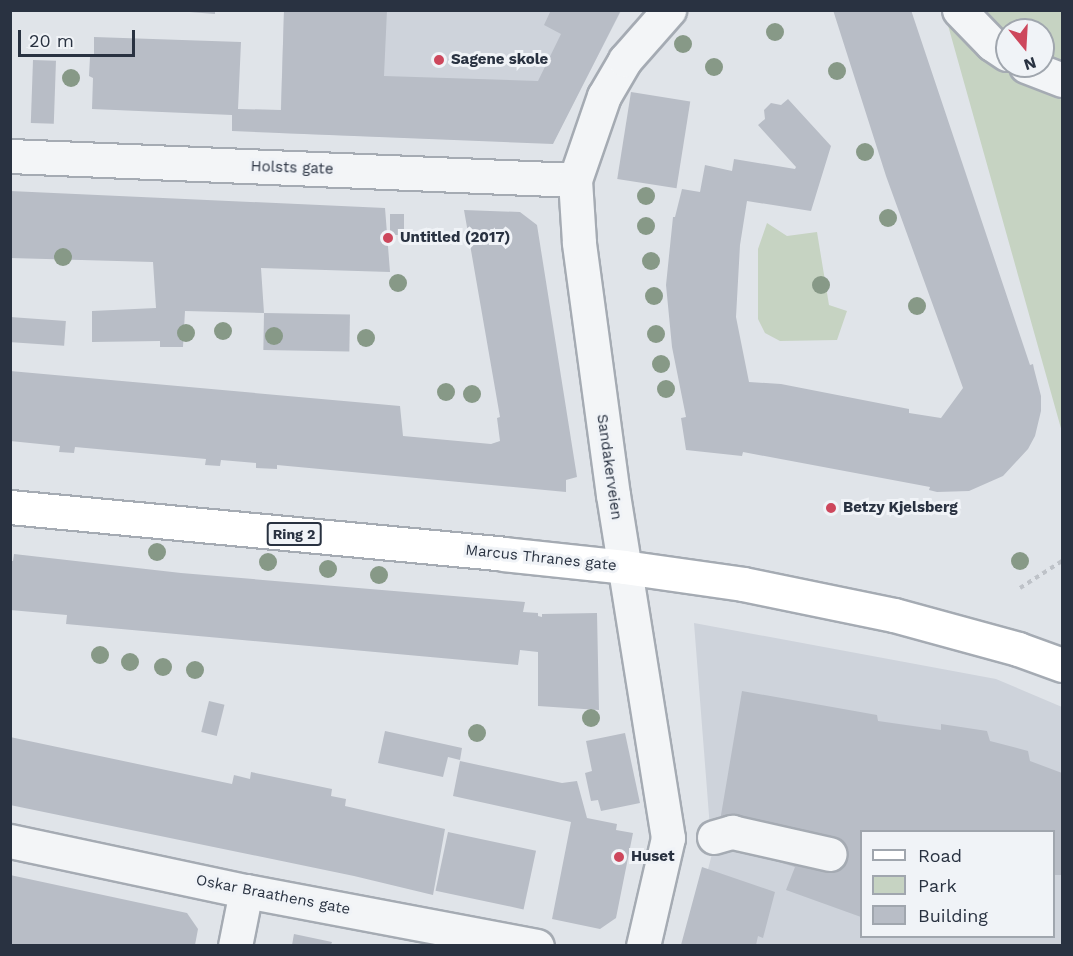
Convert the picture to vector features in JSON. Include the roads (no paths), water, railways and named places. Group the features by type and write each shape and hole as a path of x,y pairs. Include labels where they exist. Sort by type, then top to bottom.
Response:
{"main road":[{"name":"Marcus Thranes gate","path":"10,507 624,567 743,584 851,604 960,632 1062,665"}],"street":[{"name":"Sandakerveien","path":"643,945 668,838 624,567 579,242 574,180 604,96 625,60 669,10"},
{"path":"959,10 995,46"},
{"name":"Holsts gate","path":"10,156 574,180"},
{"path":"668,838 714,837 732,832 830,854"},
{"path":"714,837 753,853"},
{"name":"Oskar Braathens gate","path":"10,841 246,891 537,945"},
{"path":"235,945 246,891"}],"place":[{"name":"Sagene skole","path":"439,60"},
{"name":"Untitled (2017)","path":"388,238"},
{"name":"Betzy Kjelsberg","path":"831,508"},
{"name":"Huset","path":"619,857"}]}
